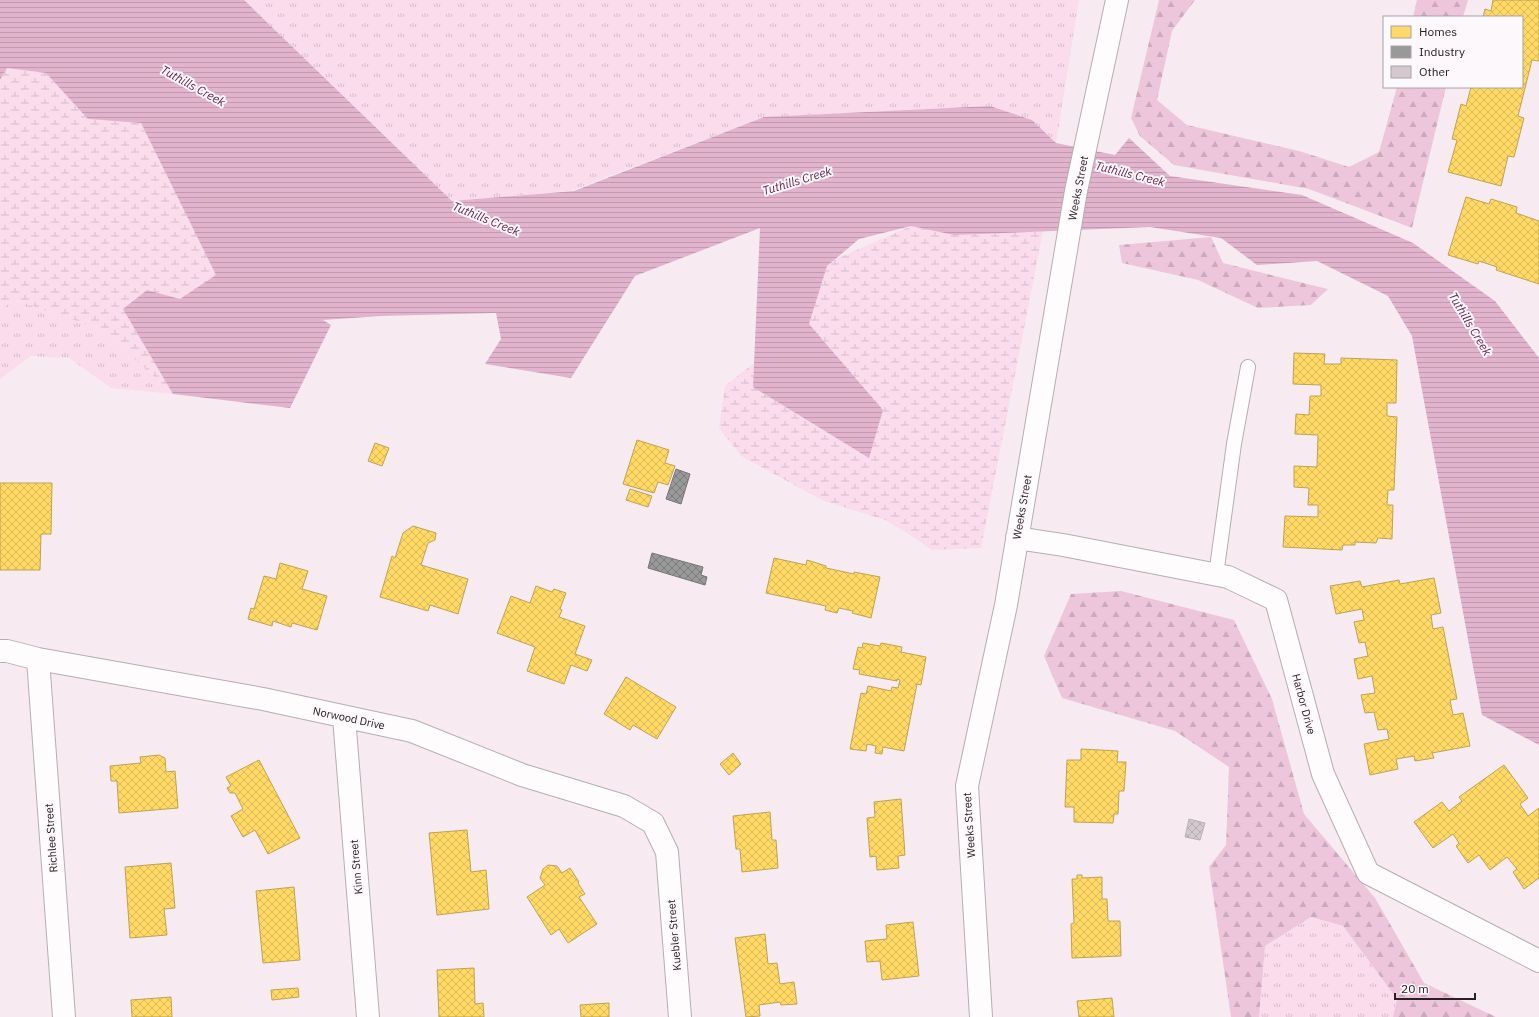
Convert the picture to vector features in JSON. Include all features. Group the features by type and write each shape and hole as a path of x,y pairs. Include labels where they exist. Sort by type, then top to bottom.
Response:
{"street":[{"name":"Weeks Street","path":"981,1017 967,786 1006,605 1076,191 1117,0"},
{"name":"Harbor Drive","path":"1017,538 1063,545 1228,577 1276,600 1323,774 1368,873 1539,961"},
{"name":"Norwood Drive","path":"0,652 7,651 38,659 263,699 412,731 522,775 624,806 654,823 667,852"},
{"name":"Richlee Street","path":"38,659 64,1017"},
{"name":"Kinn Street","path":"344,717 368,1017"},
{"name":"Kuebler Street","path":"667,852 680,1017"}],"lane":[{"path":"1216,575 1234,444 1248,367"}],"green space":[{"path":"244,0 1079,0 1056,143 1032,120 990,106 764,117 570,191 452,201"},
{"path":"1159,0 1195,0 1172,31 1157,100 1187,125 1299,151 1349,167 1379,152 1397,88 1446,88 1412,228 1309,189 1174,165 1140,136 1131,118"},
{"path":"1417,0 1468,0 1463,16 1413,16"},
{"path":"7,68 46,73 88,119 141,123 216,275 180,299 147,290 124,309 173,394 103,330 15,300 0,309 0,80"},
{"path":"911,226 954,235 1043,231 981,548 932,550 885,520 824,501 741,456 719,428 725,386 754,363 753,387 883,410 809,324 827,266 836,259"},
{"path":"1211,237 1223,263 1328,289 1311,305 1258,308 1198,280 1122,263 1119,245"},
{"path":"15,300 103,330 173,394 111,388 69,358 31,356 0,379 0,309"},
{"path":"1121,591 1234,620 1272,699 1304,814 1375,898 1424,983 1496,1017 1393,1017 1397,999 1343,926 1311,917 1265,946 1259,1017 1231,1017 1209,867 1226,845 1229,767 1175,731 1062,698 1044,656 1071,594"},
{"path":"1311,917 1343,926 1397,999 1393,1017 1259,1017 1265,946"}],"water":[{"name":"Tuthills Creek","path":"0,0 244,0 452,201 574,191 764,117 990,106 1032,120 1056,143 1115,155 1129,138 1170,176 1302,195 1413,243 1495,301 1539,358 1539,745 1482,715 1412,336 1388,296 1317,261 1257,265 1221,238 1150,227 954,235 911,226 859,239 827,266 809,324 883,410 869,458 753,387 760,228 635,276 571,378 485,364 501,339 496,313 381,316 323,320 331,325 290,408 173,394 123,309 147,290 180,299 216,275 141,123 88,119 46,73 7,68 0,80"}],"building: Homes":[{"path":"1493,0 1539,0 1539,61 1532,60 1518,116 1524,118 1514,157 1508,156 1501,186 1448,172 1457,140 1452,139 1461,104 1466,106 1471,88 1523,88 1523,16 1483,16 1485,9 1491,11"},
{"path":"1466,197 1489,204 1491,199 1517,207 1516,213 1539,221 1539,284 1496,270 1497,267 1479,261 1478,264 1448,255"},
{"path":"1294,353 1325,354 1324,364 1341,364 1341,358 1397,360 1396,403 1387,403 1387,416 1397,417 1394,490 1388,490 1387,505 1393,505 1392,539 1378,538 1376,543 1355,542 1355,545 1343,545 1342,550 1283,547 1285,516 1318,517 1318,505 1308,505 1309,488 1294,487 1294,466 1317,467 1318,435 1295,434 1296,414 1309,415 1310,396 1321,396 1321,385 1293,384"},
{"path":"637,440 669,450 665,463 675,466 668,485 658,482 654,493 623,484"},
{"path":"375,443 389,448 382,466 368,461"},
{"path":"0,483 52,483 51,534 41,534 40,570 0,570"},
{"path":"630,489 652,496 648,507 626,500"},
{"path":"413,526 436,533 435,540 428,543 421,565 468,579 458,614 430,605 428,611 380,597 392,556 395,558 403,533"},
{"path":"774,558 806,565 807,560 826,566 826,568 854,574 854,572 880,577 871,618 852,613 853,611 839,608 837,613 825,610 826,606 766,593"},
{"path":"280,563 308,571 302,589 327,596 317,630 292,623 291,627 273,621 272,626 248,619 251,608 254,609 264,576 276,579"},
{"path":"1434,578 1441,613 1431,615 1433,629 1443,627 1457,699 1450,700 1453,715 1463,713 1470,746 1432,753 1434,758 1415,761 1414,756 1396,759 1398,769 1370,775 1364,744 1389,739 1387,729 1378,730 1374,712 1365,713 1361,695 1375,693 1372,676 1358,679 1354,659 1368,656 1365,642 1359,643 1354,622 1364,620 1362,609 1336,614 1330,586 1360,581 1362,587 1399,580 1400,584"},
{"path":"536,586 552,592 554,589 566,593 560,609 562,610 559,617 585,626 575,654 592,660 587,671 571,665 564,684 527,671 535,647 497,633 511,596 530,603"},
{"path":"863,643 880,646 881,643 902,647 901,652 926,657 921,685 917,684 904,751 883,747 882,754 875,753 876,746 867,744 866,751 850,749 861,693 866,694 868,686 891,691 892,687 898,688 900,680 897,679 897,681 859,674 860,670 853,669 858,647 862,648"},
{"path":"626,677 676,707 657,739 633,725 630,730 604,714"},
{"path":"1081,749 1118,751 1117,762 1126,762 1124,791 1119,791 1118,814 1114,814 1113,823 1074,822 1074,807 1065,807 1067,760 1081,760"},
{"path":"733,753 741,764 729,775 720,764"},
{"path":"159,755 165,758 166,772 175,771 178,808 119,813 117,781 111,781 110,766 141,763 140,757"},
{"path":"259,760 300,838 268,854 255,830 243,837 231,816 243,809 235,793 230,793 227,788 231,786 226,777"},
{"path":"1504,765 1528,798 1520,804 1528,816 1539,808 1539,878 1524,889 1513,872 1517,869 1507,857 1490,870 1479,855 1468,863 1456,846 1459,843 1453,834 1433,848 1414,822 1442,802 1449,811 1462,801 1459,797"},
{"path":"901,799 905,855 898,856 899,868 877,870 876,856 870,857 867,818 875,817 874,802"},
{"path":"770,812 772,840 776,840 778,868 742,872 740,849 736,849 733,816"},
{"path":"467,830 471,872 486,870 489,909 437,915 429,833"},
{"path":"171,863 175,908 164,909 167,935 130,938 125,867"},
{"path":"548,865 557,866 562,873 570,868 585,894 579,897 597,924 568,943 559,929 551,935 527,897 545,885 540,878 543,869"},
{"path":"1077,875 1082,875 1082,878 1102,877 1102,899 1107,899 1108,921 1120,921 1121,956 1072,958 1071,924 1074,923 1072,879 1077,879"},
{"path":"294,887 300,960 263,963 256,891"},
{"path":"913,922 919,976 882,980 880,961 867,962 865,941 887,939 886,925"},
{"path":"765,934 768,964 777,963 780,984 794,982 797,1004 781,1005 780,1002 759,1005 760,1016 746,1017 735,938"},
{"path":"474,968 475,1004 483,1003 484,1017 439,1017 437,970"},
{"path":"298,988 299,997 272,1000 271,990"},
{"path":"171,997 172,1017 132,1017 131,1000"},
{"path":"1112,998 1114,1017 1079,1017 1077,1001"},
{"path":"609,1003 609,1017 581,1017 580,1005"}],"building: Industry":[{"path":"676,469 690,474 681,504 666,499"},
{"path":"652,553 703,567 701,575 707,577 705,585 648,568"}],"building: Other":[{"path":"1189,819 1205,823 1200,840 1185,837"}]}
